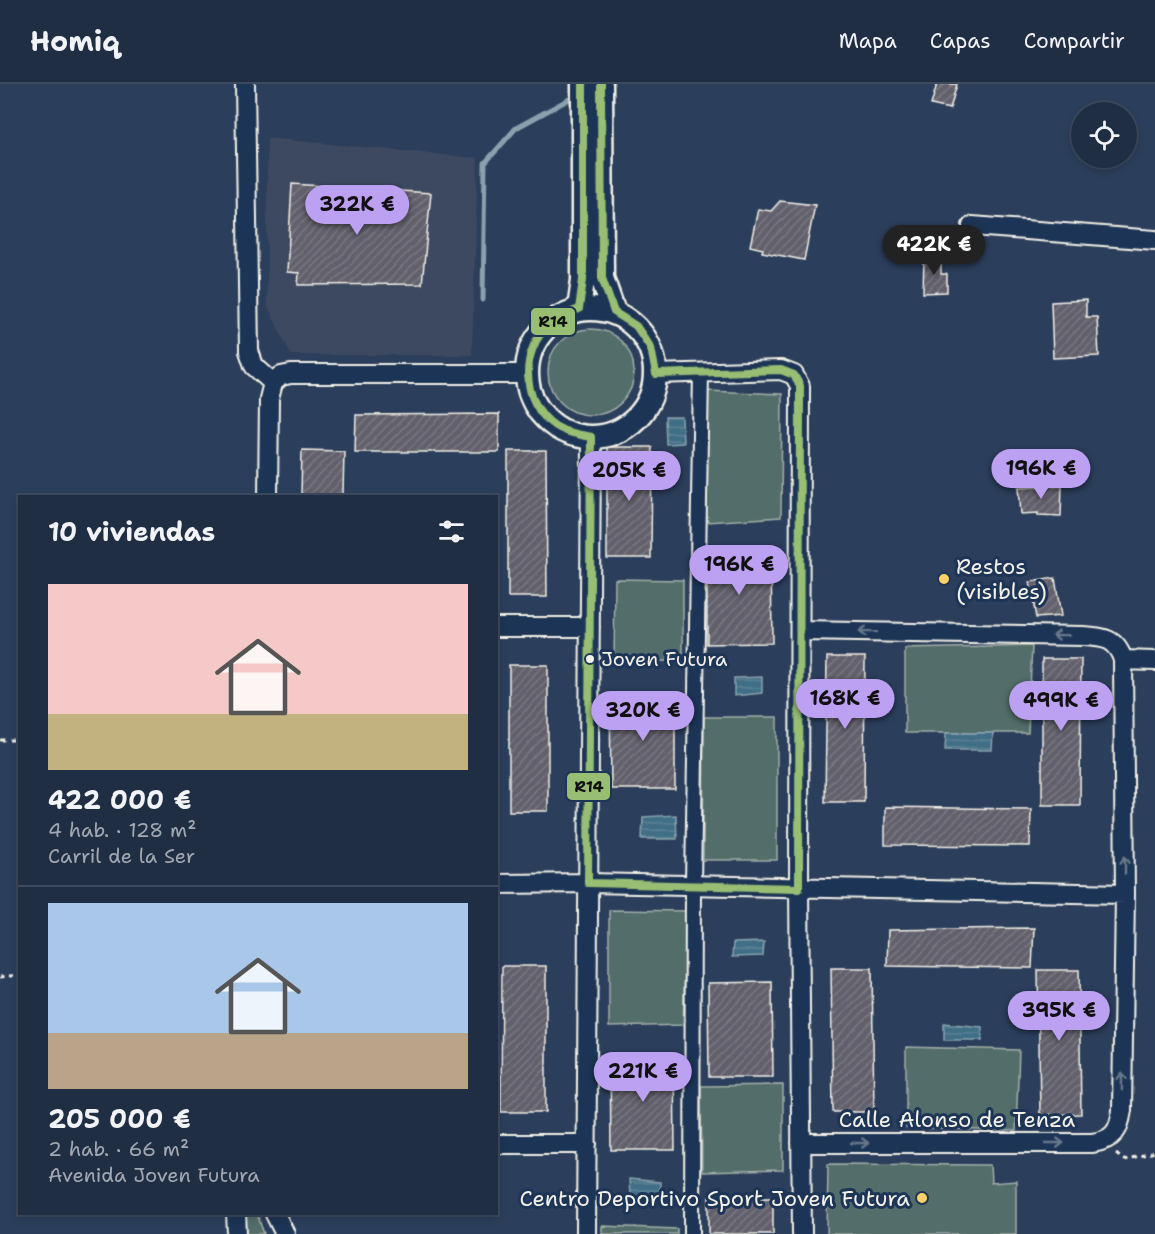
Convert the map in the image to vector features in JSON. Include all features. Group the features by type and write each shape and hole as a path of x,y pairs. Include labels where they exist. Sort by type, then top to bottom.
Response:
{"street":[{"path":"245,84 249,351 254,366 273,383"},
{"path":"579,309 583,280 583,84"},
{"path":"601,84 602,278 614,312"},
{"path":"972,226 1155,240"},
{"path":"596,308 614,312 636,326 651,348 656,374 651,398 636,419 615,433 591,437 571,434 553,425 539,411 530,393 527,374 531,349 545,327 561,316 579,309 596,308"},
{"path":"656,374 781,370 789,372 798,380 801,397 799,888 802,1234"},
{"path":"692,1234 693,885 701,371"},
{"path":"268,495 269,399 273,383 281,376 291,374 527,374"},
{"path":"586,1234 591,437"},
{"path":"498,627 590,627"},
{"path":"801,631 1083,636 1109,640 1120,653 1155,661"},
{"path":"1109,1138 1119,1124 1122,1110 1125,894 1120,653"},
{"path":"498,884 588,883 1125,894"},
{"name":"Calle Alonso de Tenza","path":"801,1143 1092,1143 1109,1138"},
{"path":"498,1144 587,1144"},
{"path":"237,1215 237,1234"},
{"path":"276,1215 285,1234"}],"path":[{"path":"0,740 18,740"},
{"path":"0,977 18,975"},
{"path":"1109,1138 1117,1155 1124,1160 1155,1152"}],"shaded area":[{"path":"267,138 478,158 472,355 291,355 267,305"},
{"path":"665,417 682,417 683,443 666,444"},
{"path":"762,677 762,693 734,696 734,678"},
{"path":"946,733 993,733 992,750 945,750"},
{"path":"676,815 677,839 642,839 643,817"},
{"path":"764,942 763,956 732,957 733,943"},
{"path":"944,1023 982,1027 982,1040 944,1040"},
{"path":"629,1179 660,1182 660,1196 630,1196"}],"green space":[{"path":"591,329 615,336 627,348 634,372 627,396 615,408 591,415 567,408 555,396 548,372 555,348 567,336"},
{"path":"706,391 782,394 781,517 706,522"},
{"path":"615,579 683,580 683,660 614,664"},
{"path":"1032,646 1028,733 905,733 905,649"},
{"path":"704,717 777,717 777,860 703,860"},
{"path":"609,910 687,911 683,1025 609,1027"},
{"path":"906,1047 1019,1050 1016,1131 906,1128"},
{"path":"783,1085 783,1170 702,1172 701,1086"},
{"name":"Centro Deportivo Sport Joven Futura","path":"828,1164 990,1165 991,1183 1016,1181 1016,1234 827,1234"},
{"path":"244,1215 257,1215 264,1234 246,1234"},
{"path":"602,1226 677,1229 677,1234 602,1234"}],"building":[{"path":"937,84 957,84 950,109 931,105"},
{"path":"292,184 431,193 422,284 298,285 299,273 287,272"},
{"path":"780,201 815,205 804,260 762,252 763,249 750,246 758,209 771,211"},
{"path":"941,256 941,274 947,274 947,292 923,293 924,257"},
{"path":"1086,300 1086,317 1097,317 1099,356 1053,358 1051,302"},
{"path":"499,414 499,452 355,452 356,415"},
{"path":"607,447 652,447 651,558 607,558"},
{"path":"302,450 344,451 343,495 301,495"},
{"path":"508,451 546,451 547,597 508,597"},
{"path":"1062,485 1061,516 1038,515 1038,513 1021,514 1019,487"},
{"path":"707,549 771,549 772,643 707,644"},
{"path":"1055,578 1061,616 1036,618 1030,582"},
{"path":"827,657 865,657 864,802 825,802"},
{"path":"1042,659 1081,659 1080,805 1042,805"},
{"path":"509,665 548,665 548,811 509,811"},
{"path":"675,694 675,789 611,789 610,695"},
{"path":"885,807 1031,809 1030,846 885,845"},
{"path":"1034,928 1032,968 887,966 888,930"},
{"path":"502,966 546,966 546,1112 501,1112"},
{"path":"831,968 872,968 874,1112 833,1112"},
{"path":"1038,970 1079,970 1081,1114 1040,1115"},
{"path":"772,982 773,1077 709,1077 708,983"},
{"path":"674,1055 675,1150 611,1150 610,1056"},
{"path":"709,1197 773,1197 773,1234 709,1234"}],"waterway":[{"path":"483,300 485,163 516,128 573,97"}],"transit line":[{"name":"R14","path":"583,84 583,280 579,309 556,319 540,335 533,348 528,376 530,390 544,416 555,426 591,437 588,883 799,888 800,386 794,375 781,370 656,374 651,348 636,326 614,312 602,278 601,84"}],"place":[{"name":"Restos (visibles)","path":"944,579"},
{"name":"Joven Futura","path":"590,659"},
{"name":"Centro Deportivo Sport Joven Futura","path":"922,1198"}]}
